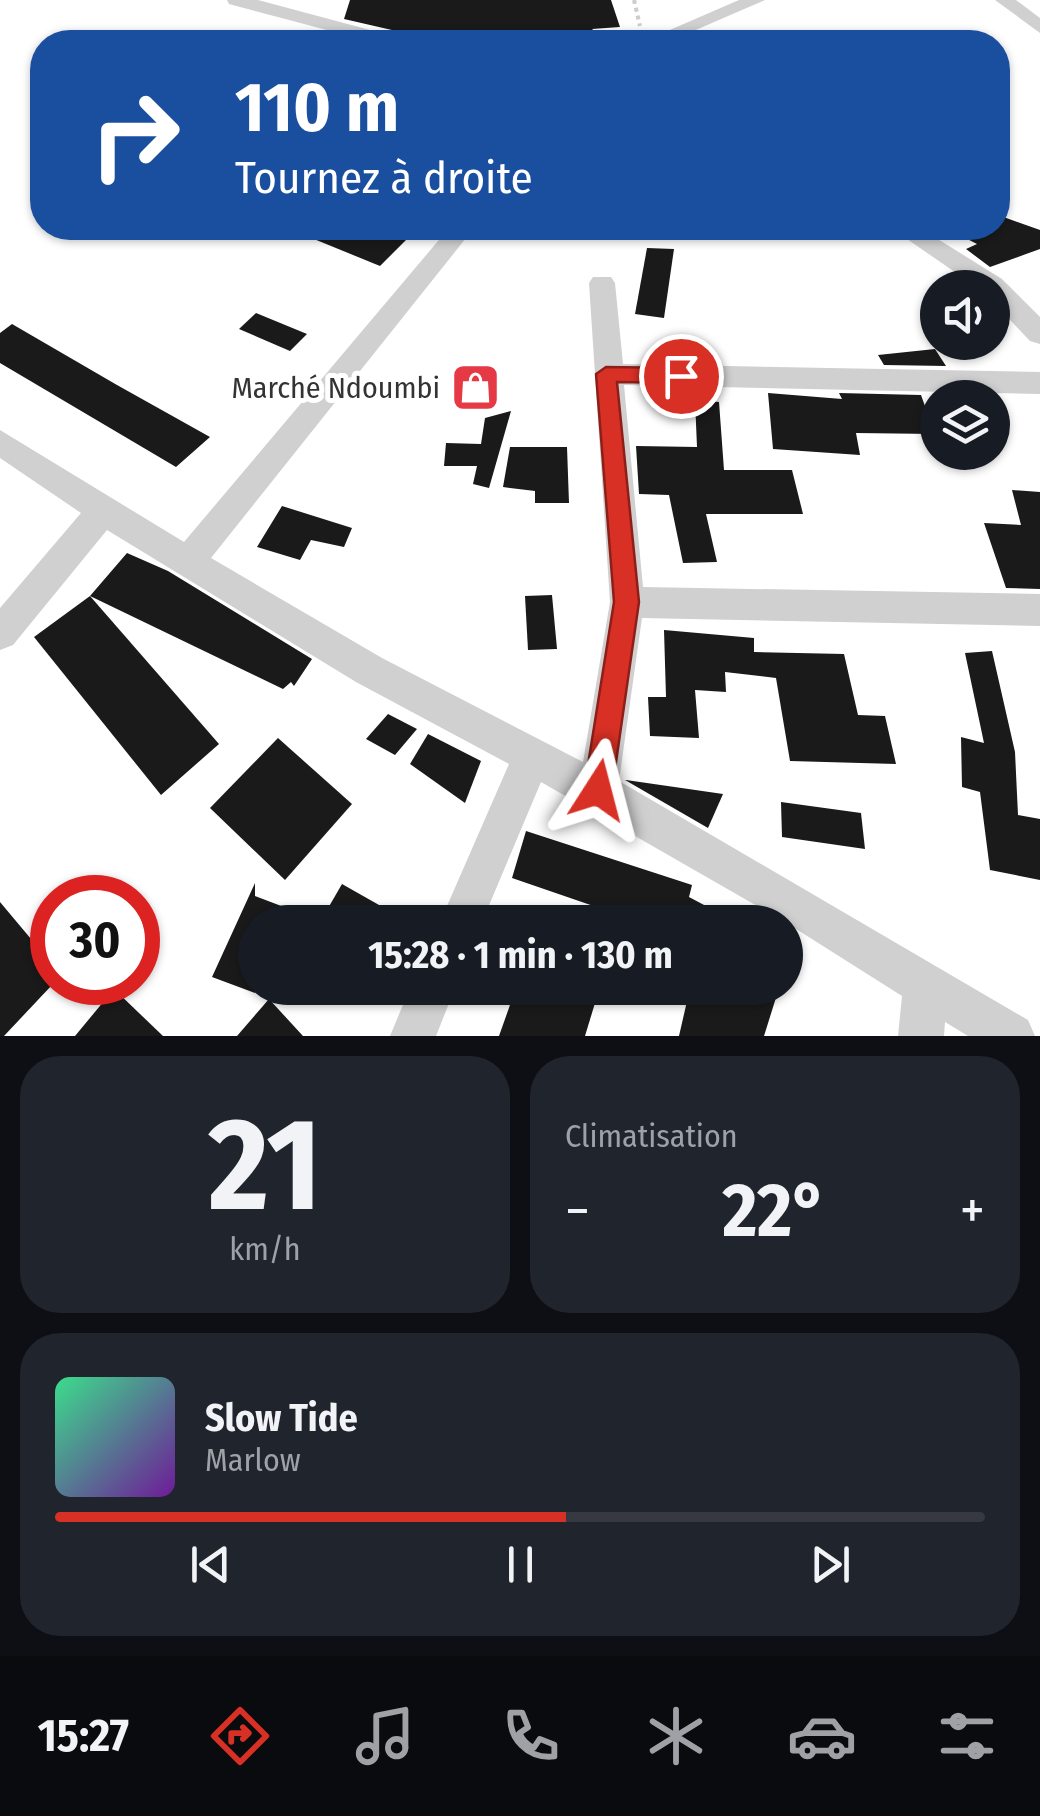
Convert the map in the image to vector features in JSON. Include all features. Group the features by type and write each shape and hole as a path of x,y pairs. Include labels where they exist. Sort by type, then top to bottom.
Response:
{"street":[{"path":"236,0 348,30"},
{"path":"672,30 756,0"},
{"path":"1004,0 1040,27"},
{"path":"188,562 452,240"},
{"path":"922,240 992,286 1040,334"},
{"path":"598,790 626,602 602,283"},
{"path":"606,374 1040,382"},
{"path":"0,442 103,511 369,670 598,790 1012,1036"},
{"path":"0,634 103,511"},
{"path":"626,602 1040,610"},
{"path":"468,905 532,756"},
{"path":"921,1036 925,987"},
{"path":"413,1036 426,1005"}],"path":[{"path":"634,0 646,30"}],"building":[{"path":"350,0 611,0 620,27 392,30 344,19"},
{"path":"1010,219 1040,230 1040,249 990,267 966,249 977,244 969,240 1010,240"},
{"path":"316,240 406,240 380,266"},
{"path":"647,248 674,249 664,318 635,314"},
{"path":"256,313 307,334 290,351 239,329"},
{"path":"12,324 210,437 176,467 0,363 0,333"},
{"path":"920,351 920,360 942,360 946,366 884,365 878,355"},
{"path":"768,393 842,399 839,393 920,395 920,434 856,433 860,455 773,449"},
{"path":"695,400 719,402 724,470 792,470 803,514 706,514 717,562 683,563 669,495 639,494 636,446 697,447"},
{"path":"511,411 489,488 473,484 477,466 444,466 446,443 481,444 485,418"},
{"path":"510,447 567,447 569,503 535,503 535,491 503,487"},
{"path":"1012,490 1040,492 1040,589 1006,588 984,523 1021,525"},
{"path":"282,506 352,528 344,547 311,540 300,560 257,547"},
{"path":"127,553 168,571 312,659 294,686 291,682 283,689 90,596"},
{"path":"552,595 557,649 528,650 525,596"},
{"path":"90,596 219,744 161,795 34,637"},
{"path":"664,630 754,638 754,652 844,654 858,715 885,716 896,764 790,761 776,678 725,672 726,692 695,690 699,738 650,736 648,697 666,697"},
{"path":"992,651 1015,752 1018,815 1040,819 1040,880 990,870 980,792 962,787 961,737 984,743 965,653"},
{"path":"388,714 417,729 395,755 366,739"},
{"path":"428,734 481,761 465,803 410,764"},
{"path":"278,738 352,804 285,880 210,808"},
{"path":"626,780 723,794 708,828"},
{"path":"781,802 861,813 865,849 782,837"},
{"path":"526,831 692,885 689,897 704,905 591,905 512,878"},
{"path":"255,883 255,896 279,905 245,905"},
{"path":"342,884 379,905 330,905"},
{"path":"0,902 30,938 30,1005 33,1005 0,1036"},
{"path":"238,920 238,987 212,977"},
{"path":"101,1005 131,1005 163,1036 75,1036"},
{"path":"264,1005 275,1005 303,1036 237,1036"},
{"path":"510,1005 594,1005 585,1036 499,1036"},
{"path":"686,1005 774,1005 764,1036 679,1036"}],"place":[{"name":"Marché Ndoumbi","path":"475,388"}],"route":[{"path":"598,790 626,602 606,374 681,376"}]}
